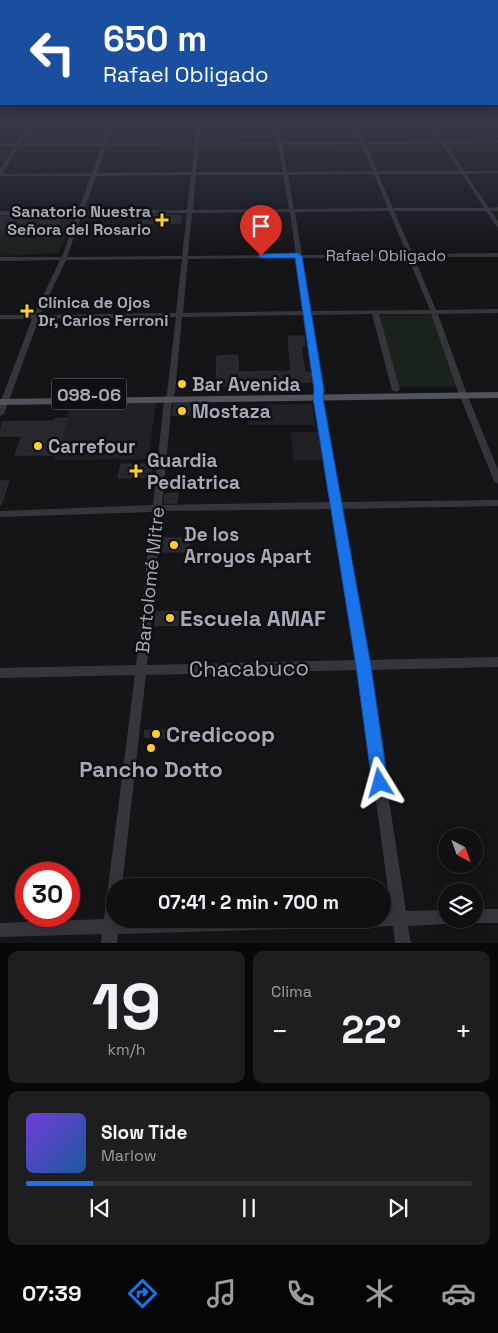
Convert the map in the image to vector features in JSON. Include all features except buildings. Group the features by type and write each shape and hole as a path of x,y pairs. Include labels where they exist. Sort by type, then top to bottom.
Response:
{"main road":[{"name":"098-06","path":"3,399 463,392 498,388"},
{"name":"098-06","path":"318,394 396,390 498,395"}],"street":[{"path":"0,414 3,399 36,317 64,258 97,168"},
{"name":"Bartolomé Mitre","path":"117,878 195,168"},
{"path":"284,168 308,314 318,394 363,666 403,943"},
{"path":"374,168 434,312 498,481"},
{"path":"460,168 486,210 498,225"},
{"path":"0,174 498,172"},
{"path":"0,213 498,209"},
{"name":"Rafael Obligado","path":"0,259 411,255 498,256"},
{"path":"0,317 498,312"},
{"path":"375,313 396,390"},
{"path":"0,514 157,508 498,503"},
{"name":"Chacabuco","path":"0,673 498,662"},
{"path":"483,916 498,916"},
{"path":"391,919 438,917"},
{"path":"0,930 106,926"},
{"path":"109,943 111,928"}],"shaded area":[{"path":"0,214 75,215 59,253 0,256"},
{"path":"379,315 431,315 457,387 397,387"},
{"path":"156,403 148,459 54,460 71,404"},
{"path":"312,404 315,425 248,425 247,405"},
{"path":"291,432 319,432 322,460 293,460"}],"place":[{"name":"Sanatorio Nuestra Señora del Rosario","path":"162,220"},
{"name":"Clínica de Ojos Dr, Carlos Ferroni","path":"27,311"},
{"name":"Bar Avenida","path":"182,384"},
{"name":"Mostaza","path":"182,411"},
{"name":"Carrefour","path":"38,446"},
{"name":"Guardia Pediatrica","path":"136,471"},
{"name":"De los Arroyos Apart","path":"174,545"},
{"name":"Escuela AMAF","path":"170,618"},
{"name":"Credicoop","path":"156,734"},
{"name":"Pancho Dotto","path":"151,748"}],"route":[{"path":"261,256 298,256 319,390 318,398 363,666 380,783"}]}
